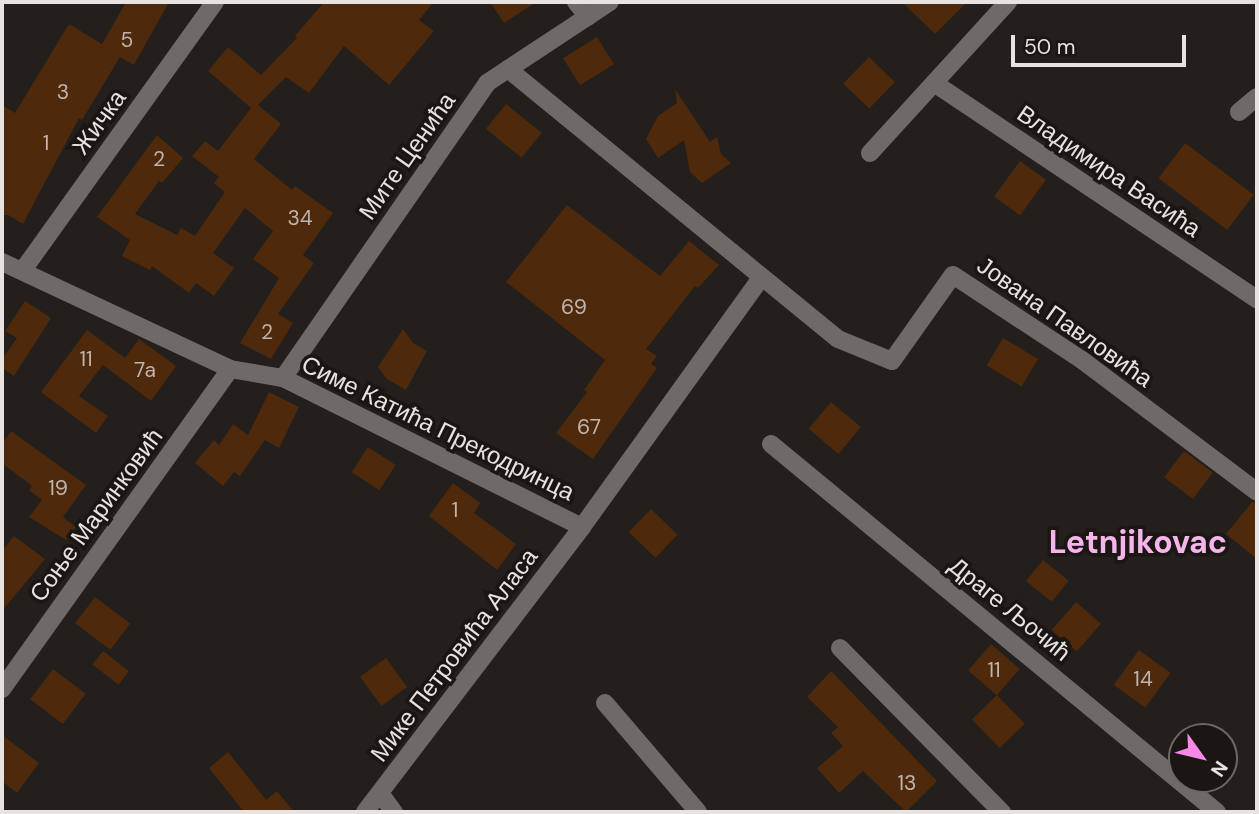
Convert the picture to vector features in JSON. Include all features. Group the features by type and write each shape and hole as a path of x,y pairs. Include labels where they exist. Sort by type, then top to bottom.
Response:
{"street":[{"name":"Жичка","path":"23,270 215,2"},
{"path":"576,2 588,16"},
{"name":"Мите Ценића","path":"283,378 487,83 610,2"},
{"path":"870,153 1008,2"},
{"path":"508,69 760,278"},
{"name":"Владимира Васића","path":"934,83 1257,299"},
{"path":"1239,112 1257,97"},
{"name":"Симе Катића Прекодринца","path":"2,262 230,369 283,378 582,527"},
{"name":"Јована Павловића","path":"760,278 838,340 892,361 953,275 1082,360 1257,492"},
{"name":"Мике Петровића Аласа","path":"365,812 582,527 760,278"},
{"name":"Соње Маринковић","path":"2,689 230,369"},
{"name":"Драге Љочић","path":"771,444 1217,812"},
{"path":"840,648 1002,812"},
{"path":"604,703 698,812"},
{"path":"380,793 394,812"}],"building":[{"path":"126,2 169,2 134,65 120,57 82,120 79,118 23,224 8,215 2,215 2,105 15,113 69,24 102,44"},
{"path":"324,2 434,2 419,20 434,31 389,85 344,46 309,93 286,77 258,105 281,124 254,159 292,190 295,186 333,213 303,255 314,263 278,314 293,323 271,359 240,343 279,278 253,259 273,231 245,208 213,253 234,268 214,296 196,283 189,293 152,266 150,270 122,256 130,240 97,217 157,135 183,158 162,183 159,181 135,214 177,235 181,228 195,236 225,192 214,183 219,177 192,156 205,141 218,151 251,108 208,71 228,47 261,75 297,38 295,36"},
{"path":"490,2 536,2 504,23"},
{"path":"902,2 967,2 935,34"},
{"path":"597,37 614,64 580,85 563,58"},
{"path":"869,57 895,82 869,109 843,84"},
{"path":"675,89 710,142 717,137 721,154 731,163 702,183 690,172 684,140 658,158 646,139 658,116 677,103"},
{"path":"506,104 542,133 522,158 486,129"},
{"path":"1185,143 1254,195 1227,230 1159,178"},
{"path":"1020,161 1046,180 1020,215 994,197"},
{"path":"567,205 660,276 689,241 719,265 698,288 695,286 646,349 657,356 651,364 657,368 593,459 556,433 587,392 584,390 605,360 506,282"},
{"path":"25,301 51,318 14,376 2,368 2,359 17,338 5,331"},
{"path":"403,329 413,343 427,351 406,390 387,379 378,367"},
{"path":"87,330 125,358 139,339 176,366 151,401 103,365 79,396 108,416 96,433 41,392"},
{"path":"1003,338 1038,359 1022,387 987,365"},
{"path":"269,392 299,407 279,448 265,440 240,476 234,472 223,486 195,463 214,440 219,445 233,424 248,435"},
{"path":"831,402 861,427 838,454 809,429"},
{"path":"11,431 86,485 63,517 76,527 66,540 29,517 42,500 29,490 32,486 2,463 2,444"},
{"path":"368,447 396,465 379,490 352,472"},
{"path":"1184,451 1213,473 1193,499 1164,477"},
{"path":"453,483 480,503 474,513 516,544 497,570 429,516"},
{"path":"1252,502 1257,503 1257,559 1226,534"},
{"path":"651,509 678,535 655,558 629,532"},
{"path":"14,536 45,559 2,611 2,551"},
{"path":"1043,560 1069,581 1052,602 1026,581"},
{"path":"95,597 130,623 110,650 75,623"},
{"path":"1076,602 1101,624 1077,652 1052,630"},
{"path":"991,644 1020,669 997,695 968,670"},
{"path":"1139,650 1171,673 1145,708 1114,685"},
{"path":"103,651 129,671 119,685 93,664"},
{"path":"386,658 407,687 381,706 360,677"},
{"path":"53,669 86,694 63,724 30,699"},
{"path":"831,671 937,781 906,812 863,771 839,793 817,768 843,746 831,733 838,727 807,697"},
{"path":"997,695 1025,724 1000,748 972,719"},
{"path":"2,735 39,763 17,793 2,781"},
{"path":"228,752 266,800 277,791 294,812 244,812 209,768"}],"district":[{"name":"Letnjikovac","path":"1138,542"}]}
